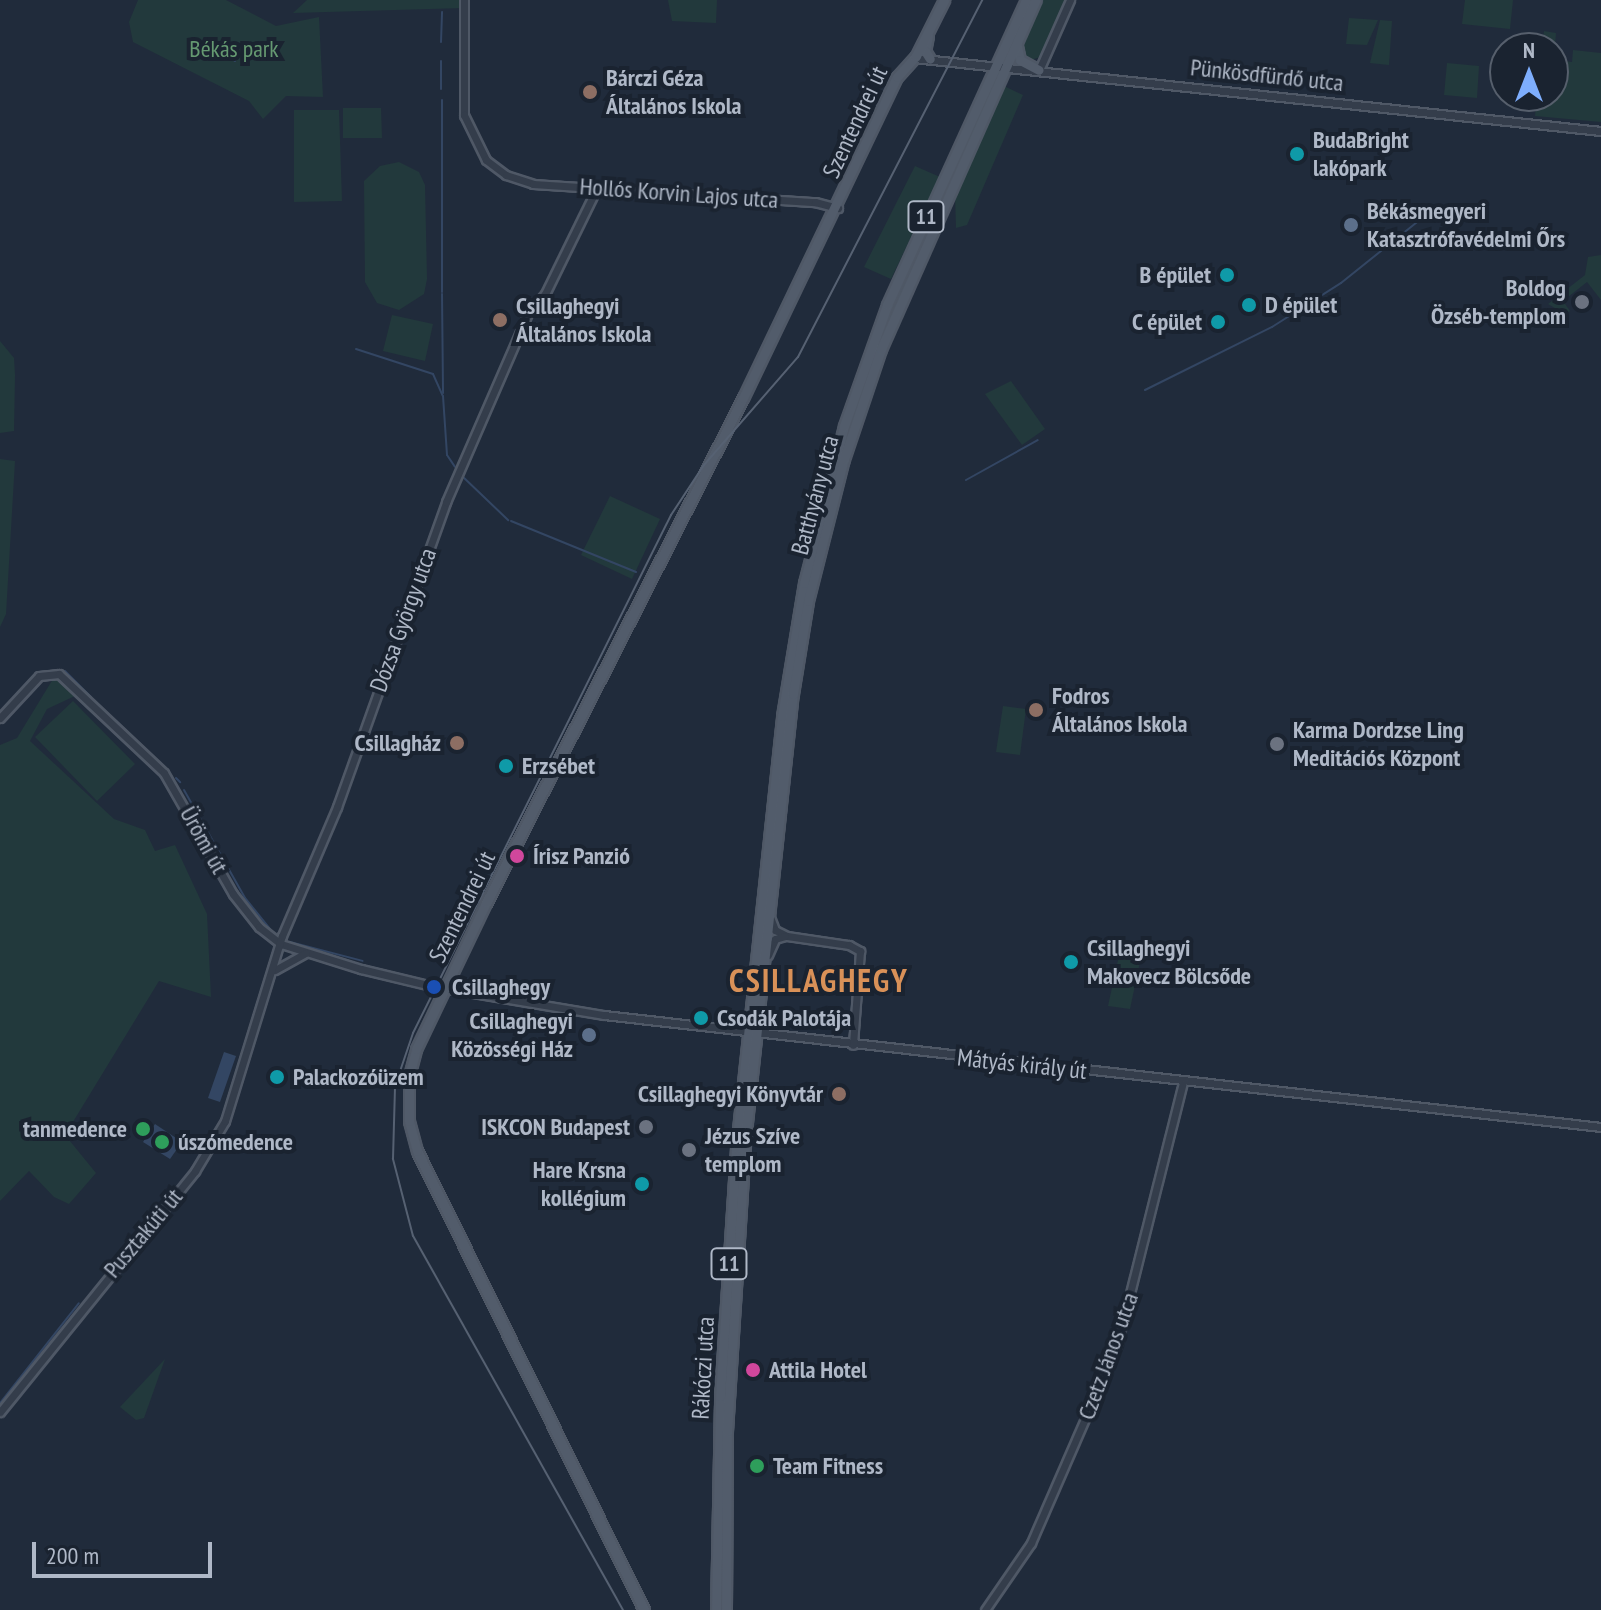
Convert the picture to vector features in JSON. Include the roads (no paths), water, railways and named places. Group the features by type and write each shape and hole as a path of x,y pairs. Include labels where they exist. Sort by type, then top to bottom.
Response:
{"main road":[{"name":"Szentendrei út","path":"644,1610 417,1151 409,1121 409,1076 445,988 838,208 897,77 914,58 944,0"},
{"name":"Batthyány utca","path":"752,1033 764,966 797,664 844,459 898,303 1000,69 1026,0"},
{"name":"Batthyány utca","path":"752,1033 788,672 829,477 891,295 1036,0"},
{"path":"930,59 925,43 934,20"},
{"path":"1016,44 1020,60 1039,70"},
{"name":"Rákóczi utca","path":"716,1610 721,1384 752,1033"},
{"name":"Rákóczi utca","path":"726,1610 730,1373 752,1033"}],"street":[{"name":"Hollós Korvin Lajos utca","path":"464,0 460,80 465,120 489,164 520,181 815,202 838,208"},
{"path":"1039,70 1070,0"},
{"name":"Pünkösdfürdő utca","path":"914,58 1601,131"},
{"name":"Dózsa György utca","path":"281,944 337,807 386,660 458,472 537,302 597,188"},
{"name":"Ürömi út","path":"0,718 42,674 62,676 164,773 243,909 281,944 445,988"},
{"path":"769,911 775,930 787,936 849,945 862,955 853,1045"},
{"path":"764,966 772,943 787,936"},
{"name":"Pusztakúti út","path":"0,1412 211,1148 232,1105 281,944"},
{"path":"274,971 308,953"},
{"name":"Mátyás király út","path":"445,988 752,1033 1601,1127"},
{"name":"Czetz János utca","path":"985,1610 1031,1543 1117,1345 1183,1083"}],"water":[{"path":"224,1052 236,1056 220,1102 208,1098"},
{"name":"úszómedence","path":"155,1124 182,1142 170,1159 143,1142"}],"waterway":[{"path":"441,42 442,12"},
{"path":"226,53 235,61"},
{"path":"441,61 441,89"},
{"path":"442,100 442,292"},
{"path":"1145,390 1272,327 1341,283 1421,219"},
{"path":"442,294 443,393"},
{"path":"356,349 433,374 443,396 447,455 455,467"},
{"path":"966,480 1038,440"},
{"path":"462,476 508,520"},
{"path":"511,521 636,572"},
{"path":"65,671 91,697"},
{"path":"95,702 109,715"},
{"path":"116,721 162,765"},
{"path":"176,778 180,782"},
{"path":"184,790 245,898 270,929"},
{"path":"290,942 363,961"},
{"path":"0,1403 79,1303"}],"tram line":[{"path":"623,1610 413,1236 393,1159 395,1086 413,1033 671,515 704,465 798,357 982,0"},
{"path":"560,1022 561,1018"}],"place":[{"name":"Bárczi Géza Általános Iskola","path":"590,92"},
{"name":"BudaBright lakópark","path":"1297,154"},
{"name":"Békásmegyeri Katasztrófavédelmi Őrs","path":"1351,225"},
{"name":"B épület","path":"1227,275"},
{"name":"Boldog Özséb-templom","path":"1582,302"},
{"name":"D épület","path":"1249,305"},
{"name":"Csillaghegyi Általános Iskola","path":"500,320"},
{"name":"C épület","path":"1218,322"},
{"name":"Fodros Általános Iskola","path":"1036,710"},
{"name":"Csillagház","path":"457,743"},
{"name":"Karma Dordzse Ling Meditációs Központ","path":"1277,744"},
{"name":"Erzsébet","path":"506,766"},
{"name":"Írisz Panzió","path":"517,856"},
{"name":"Csillaghegyi Makovecz Bölcsőde","path":"1071,962"},
{"name":"Csillaghegy","path":"434,987"},
{"name":"Csodák Palotája","path":"701,1018"},
{"name":"Csillaghegyi Közösségi Ház","path":"589,1035"},
{"name":"Palackozóüzem","path":"277,1077"},
{"name":"Csillaghegyi Könyvtár","path":"839,1094"},
{"name":"ISKCON Budapest","path":"646,1127"},
{"name":"tanmedence","path":"143,1129"},
{"name":"úszómedence","path":"162,1142"},
{"name":"Jézus Szíve templom","path":"689,1150"},
{"name":"Hare Krsna kollégium","path":"642,1184"},
{"name":"Attila Hotel","path":"753,1370"},
{"name":"Team Fitness","path":"757,1466"}],"district":[{"name":"CSILLAGHEGY","path":"819,980"}],"park label":[{"name":"Békás park","path":"234,49"}]}
